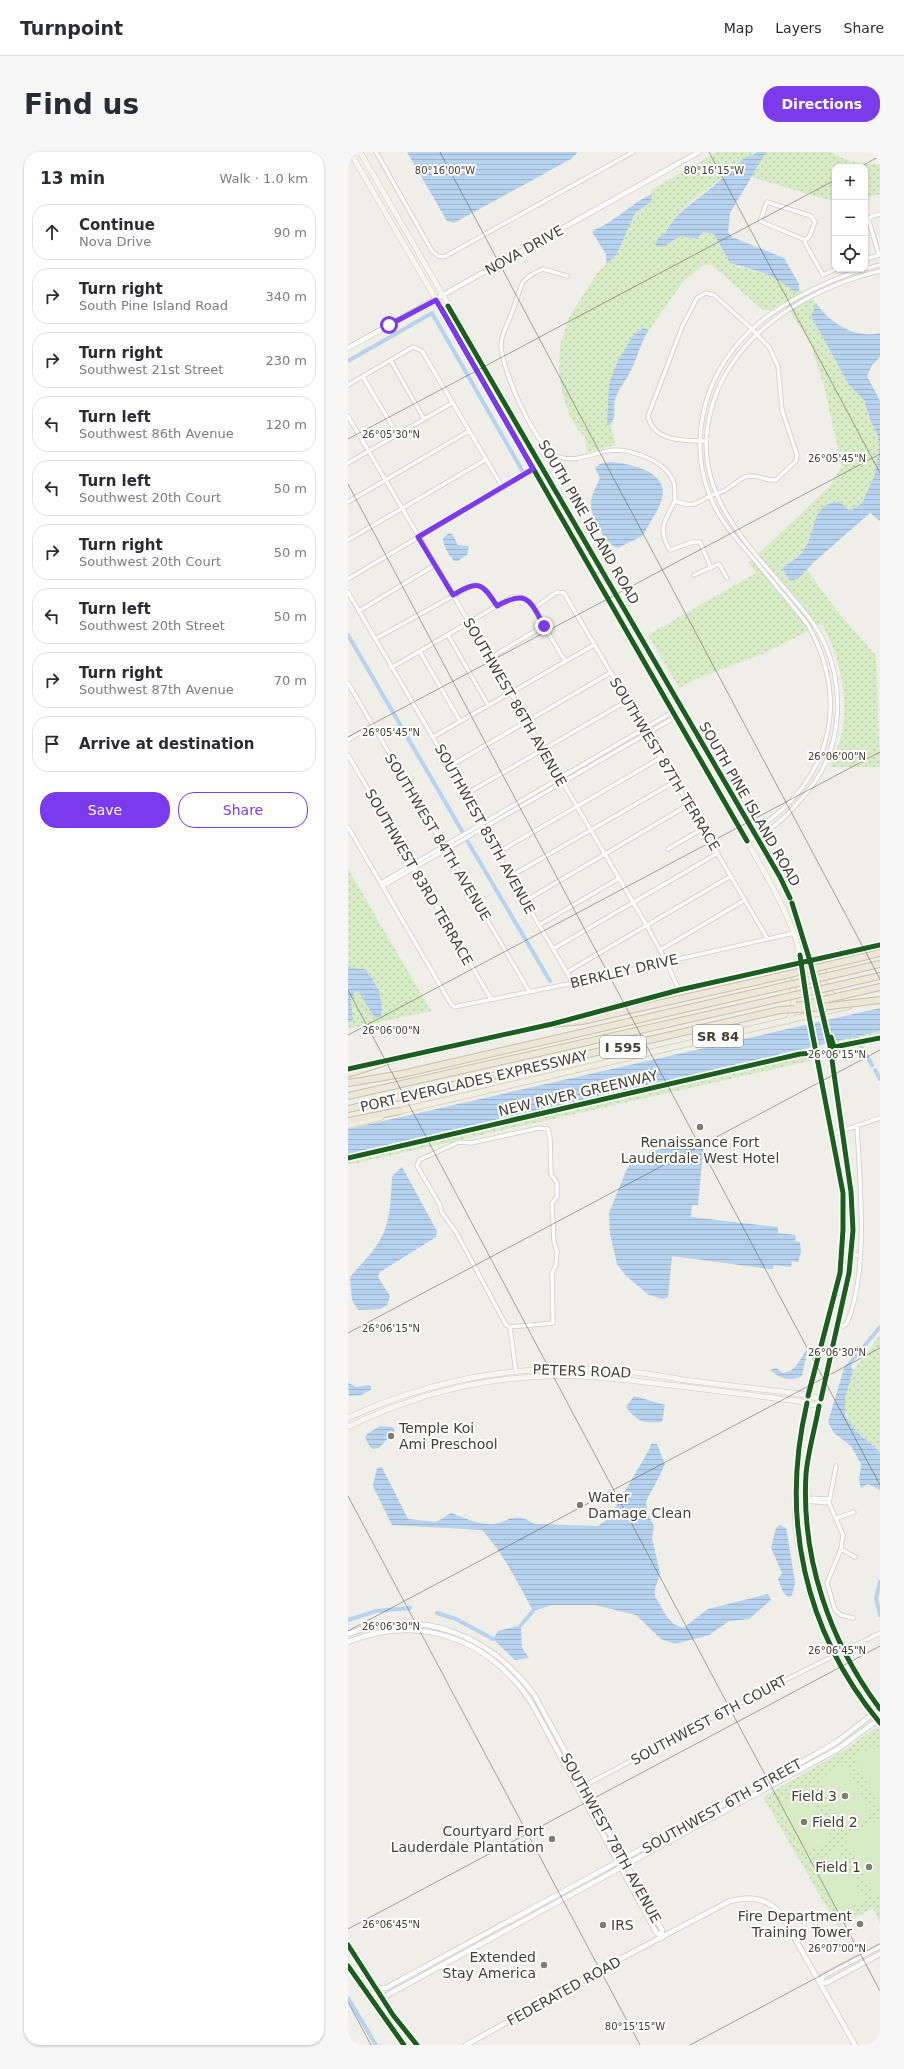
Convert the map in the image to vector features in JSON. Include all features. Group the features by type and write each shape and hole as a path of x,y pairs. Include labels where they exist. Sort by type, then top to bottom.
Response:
{"highway":[{"path":"552,1024 582,1021 880,953"},
{"name":"PORT EVERGLADES EXPRESSWAY","path":"348,1083 402,1074 880,964"},
{"path":"348,1096 880,976"},
{"name":"PORT EVERGLADES EXPRESSWAY","path":"348,1109 880,987"},
{"path":"780,1010 813,1008 880,1000"},
{"path":"348,1074 383,1062"},
{"path":"348,1121 399,1111"}],"main road":[{"name":"SOUTH PINE ISLAND ROAD","path":"350,152 776,893 794,933 802,964 810,1022 843,1193 843,1230 836,1292 808,1396 796,1475 796,1512 801,1557 809,1587 857,1694 879,1722"},
{"name":"SOUTH PINE ISLAND ROAD","path":"360,152 442,296 754,831 780,877 792,903 810,961 830,1046 852,1192 853,1230 845,1297 837,1325 809,1453 806,1475 808,1530 811,1556 817,1583 839,1653 880,1709"},
{"path":"776,893 781,899 792,903"},
{"path":"348,1069 552,1024 679,990 802,964 880,945"},
{"path":"832,956 823,968 825,988 831,996 848,1006"},
{"path":"773,970 782,972 786,976 794,995 795,1008 788,1021"},
{"name":"SR 84","path":"348,1125 399,1111 848,1006 880,1000"},
{"name":"PETERS ROAD","path":"348,1418 390,1400 447,1382 516,1370 574,1368 612,1370 821,1399"},
{"name":"PETERS ROAD","path":"348,1427 393,1408 442,1392 517,1378 576,1376 609,1378 807,1403 820,1406"},
{"path":"796,1512 805,1520 808,1530"},
{"path":"348,1945 375,1988 416,2045"},
{"path":"348,1966 404,2045"},
{"path":"365,1992 382,1998"}],"street":[{"path":"376,152 432,250 441,257 450,256 633,152"},
{"name":"NOVA DRIVE","path":"348,348 699,152"},
{"path":"806,240 760,221 767,202 811,216 815,222 805,243 823,275 832,271"},
{"path":"868,258 880,255 868,218 880,214"},
{"path":"746,841 754,831 785,808 812,774 823,752 830,724 831,701 825,663 818,643 808,625 727,527 710,496 704,479 699,441 704,406 722,365 752,329 796,299 820,286 849,274 880,265"},
{"path":"567,276 543,269 531,275 523,283 516,306 503,334 501,344 503,358 530,426 555,456 567,460 616,450 651,460 665,469 674,483 675,501 662,529 664,541 670,550 693,542 700,542 711,568"},
{"path":"746,841 757,837 790,813 821,772 829,755 836,726 838,703 832,664 824,643 814,624 733,526 716,494 710,479 706,441 710,409 727,369 757,334 805,301 852,279 880,272"},
{"path":"675,501 684,505 697,504 710,496 727,489 737,481 753,475 769,480 776,480 796,461 797,455 782,410 778,366 768,347 752,329 714,295 706,293 697,298 682,327 648,416 652,426 674,440 706,441"},
{"path":"348,385 413,347 418,348 422,351 485,460 503,488"},
{"path":"391,361 424,419"},
{"path":"362,377 397,434"},
{"path":"348,463 452,403"},
{"name":"SOUTHWEST 86TH AVENUE","path":"348,416 618,879 647,926 666,961 679,990"},
{"path":"348,502 469,431"},
{"path":"348,540 485,460"},
{"path":"348,579 533,469"},
{"path":"694,575 719,564 726,578"},
{"path":"359,611 435,565"},
{"path":"375,639 473,585 482,586 497,606"},
{"name":"SOUTHWEST 87TH TERRACE","path":"534,608 550,596 561,591 564,593 610,673 690,804 767,938"},
{"name":"SOUTHWEST 85TH AVENUE","path":"348,592 391,668 450,766 481,820 482,826 497,853 573,983"},
{"path":"391,668 512,597 525,599 534,608 565,661"},
{"path":"490,658 544,626"},
{"path":"448,635 488,705"},
{"path":"433,737 594,645"},
{"path":"420,652 460,722"},
{"path":"450,766 610,673"},
{"name":"SOUTHWEST 84TH AVENUE","path":"348,683 529,991"},
{"path":"466,794 627,701"},
{"path":"482,826 644,729 683,710"},
{"path":"348,827 382,884 647,733 674,714"},
{"path":"348,740 372,725"},
{"name":"SOUTHWEST 83RD TERRACE","path":"348,755 491,1000"},
{"path":"497,853 662,757"},
{"path":"511,876 676,781"},
{"path":"525,901 690,804"},
{"path":"668,849 704,828"},
{"path":"553,949 718,852"},
{"path":"567,972 731,876"},
{"path":"539,925 618,879"},
{"name":"BERKLEY DRIVE","path":"382,884 454,1007 573,983 794,933"},
{"path":"660,950 745,900"},
{"path":"832,1134 842,1132 880,1118"},
{"path":"837,1325 844,1326 848,1324 856,1297 860,1256 861,1216 857,1127"},
{"path":"510,1328 553,1323 552,1273 556,1265 557,1250 554,1242 552,1203 557,1197 557,1182 551,1174 550,1138 548,1130 539,1128 471,1143 459,1142 419,1160 417,1166 440,1205 442,1213 456,1232 506,1325 510,1328 517,1378"},
{"path":"841,1256 858,1258 860,1256"},
{"path":"836,1466 834,1483 829,1501 843,1535 841,1549 827,1583 836,1610 842,1615 853,1618"},
{"path":"807,1500 829,1501"},
{"path":"837,1518 854,1512"},
{"path":"841,1549 856,1557"},
{"name":"SOUTHWEST 78TH AVENUE","path":"348,1634 370,1627 392,1623 416,1623 459,1634 486,1648 516,1672 531,1691 546,1716 662,1930 662,1937"},
{"name":"SOUTHWEST 78TH AVENUE","path":"348,1642 361,1637 393,1630 418,1630 456,1639 476,1648 504,1669 521,1687 531,1702 620,1868 656,1932 662,1937"},
{"name":"SOUTHWEST 6TH COURT","path":"578,1790 880,1633"},
{"path":"531,1702 542,1710"},
{"path":"535,1710 546,1716"},
{"name":"SOUTHWEST 6TH STREET","path":"375,1988 386,1988 816,1754 838,1741 873,1714"},
{"name":"SOUTHWEST 6TH STREET","path":"382,1998 838,1749 879,1722"},
{"name":"FEDERATED ROAD","path":"466,2045 662,1937 730,1901 742,1898 764,1900 774,1906 781,1914 855,2045"},
{"path":"820,1982 824,1976 880,1946"},
{"path":"820,1982 826,1982 880,1954"},
{"path":"860,1957 862,1964"}],"green space":[{"path":"717,152 830,152 854,162 867,164 832,164 832,200 752,177 741,163 698,196 676,217 668,226 665,234 665,246 680,236 694,239 701,237 703,232 714,234 726,257 734,266 767,274 789,287 795,293 799,289 816,303 811,316 849,385 864,400 871,422 878,435 879,451 874,477 862,503 850,511 843,506 809,540 804,550 782,568 799,578 807,570 837,611 876,656 880,767 829,767 840,741 843,726 844,696 839,666 829,637 822,624 765,653 698,678 679,688 648,635 756,573 749,563 829,487 842,466 824,386 811,345 784,301 770,310 763,310 712,265 703,265 683,282 646,334 633,365 614,401 615,416 611,424 615,445 587,452 585,437 578,430 571,418 563,396 559,371 560,345 569,317 598,272 617,254 635,213 651,202 651,190"},
{"path":"868,164 880,164 880,194 868,197"},
{"path":"348,869 431,1011 348,1029"},
{"path":"880,1031 880,1042 836,1052 833,1040"},
{"path":"810,1045 814,1060 348,1165 348,1154"},
{"path":"880,1335 880,1452 857,1432 845,1416 845,1398 853,1371"},
{"path":"876,1727 880,1731 880,1923 873,1908 838,1927 763,1797 848,1748"},
{"path":"876,1745 880,1752 880,1807 853,1758"},
{"name":"Field 3","path":"845,1764 872,1814 845,1828 818,1779"},
{"name":"Field 2","path":"804,1790 832,1839 804,1854 778,1804"},
{"name":"Field 1","path":"879,1819 880,1895 875,1898 844,1838"},
{"path":"838,1849 864,1900 837,1914 810,1864"}],"water":[{"path":"407,152 578,152 571,159 454,223 447,221"},
{"path":"757,152 766,152 730,213 728,232 732,237 784,258 799,284 799,289 795,293 789,287 767,274 730,263 714,234 703,232 697,239 680,236 665,246 657,247 655,244 661,235 665,234 673,220 679,214 715,185 743,159 754,155"},
{"path":"652,194 651,202 635,213 617,254 606,264 606,254 592,232 602,227 637,202"},
{"path":"816,303 825,314 843,327 857,333 880,333 880,357 872,365 867,376 880,401 880,521 870,513 814,562 799,578 790,581 782,568 804,550 819,512 830,503 840,502 850,511 862,503 874,477 879,451 878,435 871,422 864,400 849,385 811,316"},
{"path":"643,328 649,330 628,376 617,394 614,403 614,415 611,424 607,425 609,383 618,361 632,337"},
{"path":"610,462 634,466 651,473 661,484 663,492 659,507 642,536 618,548 613,546 603,536 595,521 591,508 592,496 600,478 595,468 600,464"},
{"path":"449,533 453,535 458,545 469,546 467,555 458,561 454,561 444,544 443,538"},
{"path":"348,965 352,968 364,969 371,977 379,991 382,1007 381,1016 377,1018 372,1014 359,992 355,991 351,1000 353,1020 348,1023"},
{"path":"880,1008 880,1031 348,1154 348,1129"},
{"path":"675,1145 697,1146 703,1151 698,1205 692,1205 691,1217 778,1227 778,1233 796,1235 795,1241 800,1242 801,1252 798,1262 792,1261 791,1267 774,1265 773,1269 769,1269 672,1256 668,1297 663,1299 649,1295 626,1276 617,1264 610,1234 609,1213 630,1164 650,1152"},
{"path":"402,1167 437,1231 436,1237 380,1272 378,1277 390,1296 387,1305 380,1309 358,1310 352,1300 350,1277 373,1250 384,1232 391,1197 392,1176"},
{"path":"808,1348 802,1376 793,1379 786,1379 778,1376 770,1370 776,1368 783,1373 793,1369"},
{"path":"850,1363 853,1371 845,1398 845,1416 857,1432 880,1452 880,1490 868,1484 861,1488 859,1481 861,1464 851,1446 834,1433 828,1422 845,1365"},
{"path":"348,1383 357,1387 368,1385 371,1386 371,1390 361,1395 349,1396"},
{"path":"634,1396 665,1405 662,1422 645,1422 637,1419 626,1407"},
{"path":"380,1426 392,1427 395,1431 379,1448 373,1449 370,1447 365,1438 367,1434"},
{"path":"651,1444 657,1444 665,1464 646,1501 647,1513 654,1526 652,1538 660,1573 655,1589 655,1596 667,1617 674,1624 683,1628 708,1609 768,1594 771,1600 749,1619 729,1621 709,1635 675,1644 661,1639 636,1615 595,1605 552,1605 533,1611 504,1559 482,1530 392,1525 373,1486 377,1468 382,1467 408,1519 436,1522 451,1513 473,1521 487,1524 499,1523 509,1519 519,1518 534,1524 598,1526 609,1518 649,1450"},
{"path":"780,1525 786,1528 795,1583 792,1596 788,1597 783,1592 778,1579 782,1573 771,1548 776,1528"},
{"path":"521,1625 522,1648 529,1658 515,1660 493,1639 498,1631"}],"waterway":[{"path":"348,361 432,313 522,470"},
{"path":"348,635 462,831"},
{"path":"468,842 550,981"},
{"path":"853,1033 872,1065"},
{"path":"875,1070 880,1079"},
{"path":"849,1367 850,1363 880,1327"},
{"path":"880,1582 876,1598 880,1615"},
{"path":"348,1620 376,1611 410,1608"},
{"path":"521,1625 533,1611"},
{"path":"437,1613 456,1619 493,1639"},
{"path":"348,1998 376,2045"}],"cycle path":[{"path":"448,306 780,877 790,898"},
{"path":"441,308 747,841"},
{"path":"792,903 810,961 830,1046 851,1192 853,1230 849,1273 821,1399"},
{"path":"348,1069 552,1024 679,990 880,945"},
{"path":"800,955 809,1016 843,1193 843,1230 840,1273 808,1396"},
{"path":"831,1037 834,1047 880,1038"},
{"name":"NEW RIVER GREENWAY","path":"348,1158 800,1054 814,1053"},
{"path":"807,1403 799,1446 796,1489 798,1531 805,1572 816,1612 833,1650 854,1688 880,1723"},
{"path":"819,1406 808,1457 806,1474 808,1537 814,1568 822,1598 833,1628 862,1683 880,1709"},
{"path":"348,1945 393,2015 417,2045"},
{"path":"348,1966 404,2045"}],"place":[{"name":"Renaissance Fort Lauderdale West Hotel","path":"700,1127"},
{"name":"Temple Koi Ami Preschool","path":"391,1436"},
{"name":"Water Damage Clean","path":"580,1505"},
{"name":"Field 3","path":"845,1796"},
{"name":"Field 2","path":"804,1822"},
{"name":"Courtyard Fort Lauderdale Plantation","path":"552,1839"},
{"name":"Field 1","path":"869,1867"},
{"name":"Fire Department Training Tower","path":"860,1924"},
{"name":"IRS","path":"603,1925"},
{"name":"Extended Stay America","path":"544,1965"}],"route":[{"path":"389,325 436,300 533,469 418,537 453,595 464,588 478,585 482,586 486,590 497,606 512,597 521,598 529,601 544,626"}]}
